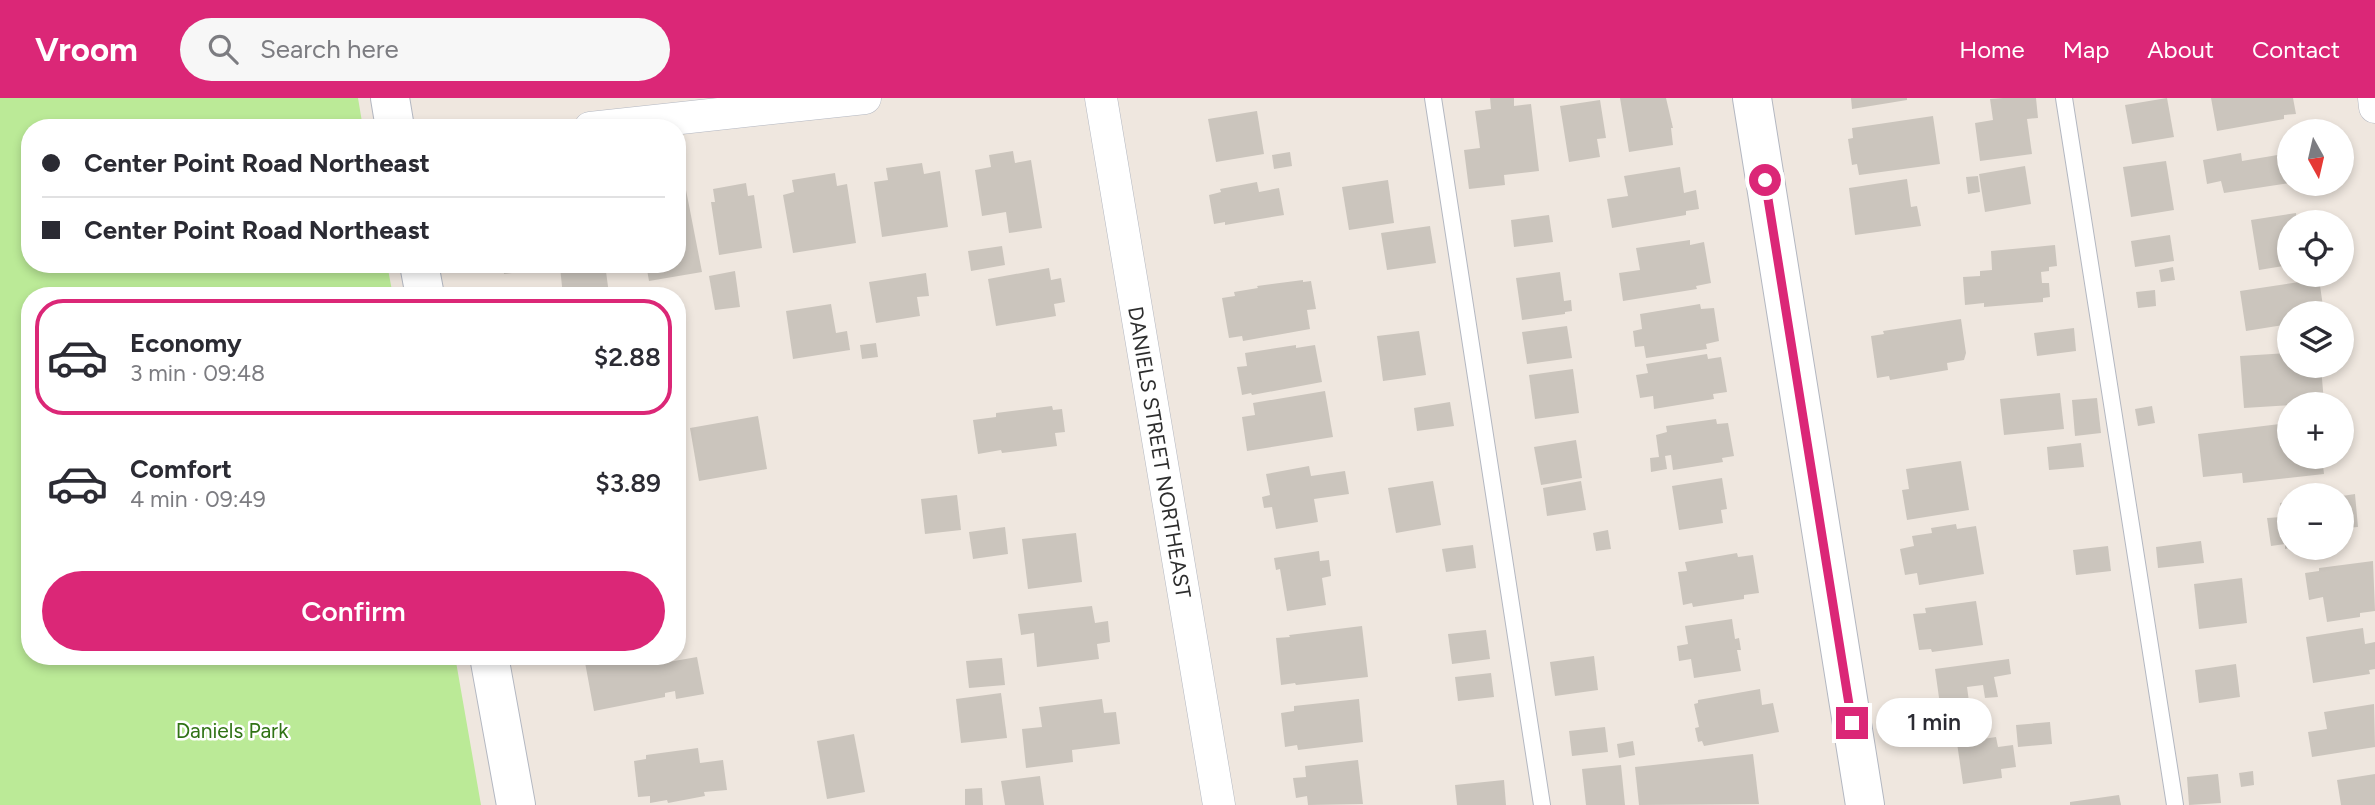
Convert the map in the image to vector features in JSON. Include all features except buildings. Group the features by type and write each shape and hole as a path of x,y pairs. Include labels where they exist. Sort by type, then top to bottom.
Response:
{"main road":[{"path":"390,98 394,119"},
{"path":"1752,98 1865,805"},
{"path":"491,665 516,805"}],"street":[{"path":"672,119 865,98"},
{"name":"DANIELS STREET NORTHEAST","path":"1101,98 1219,805"},
{"path":"2374,98 2375,107"}],"lane":[{"path":"1433,98 1542,805"},
{"path":"2064,98 2175,805"}],"green space":[{"name":"Daniels Park","path":"0,98 358,98 362,119 21,119 21,273 389,273 391,287 21,287 21,665 457,665 481,805 0,805"}],"route":[{"path":"1765,180 1852,723"}]}
